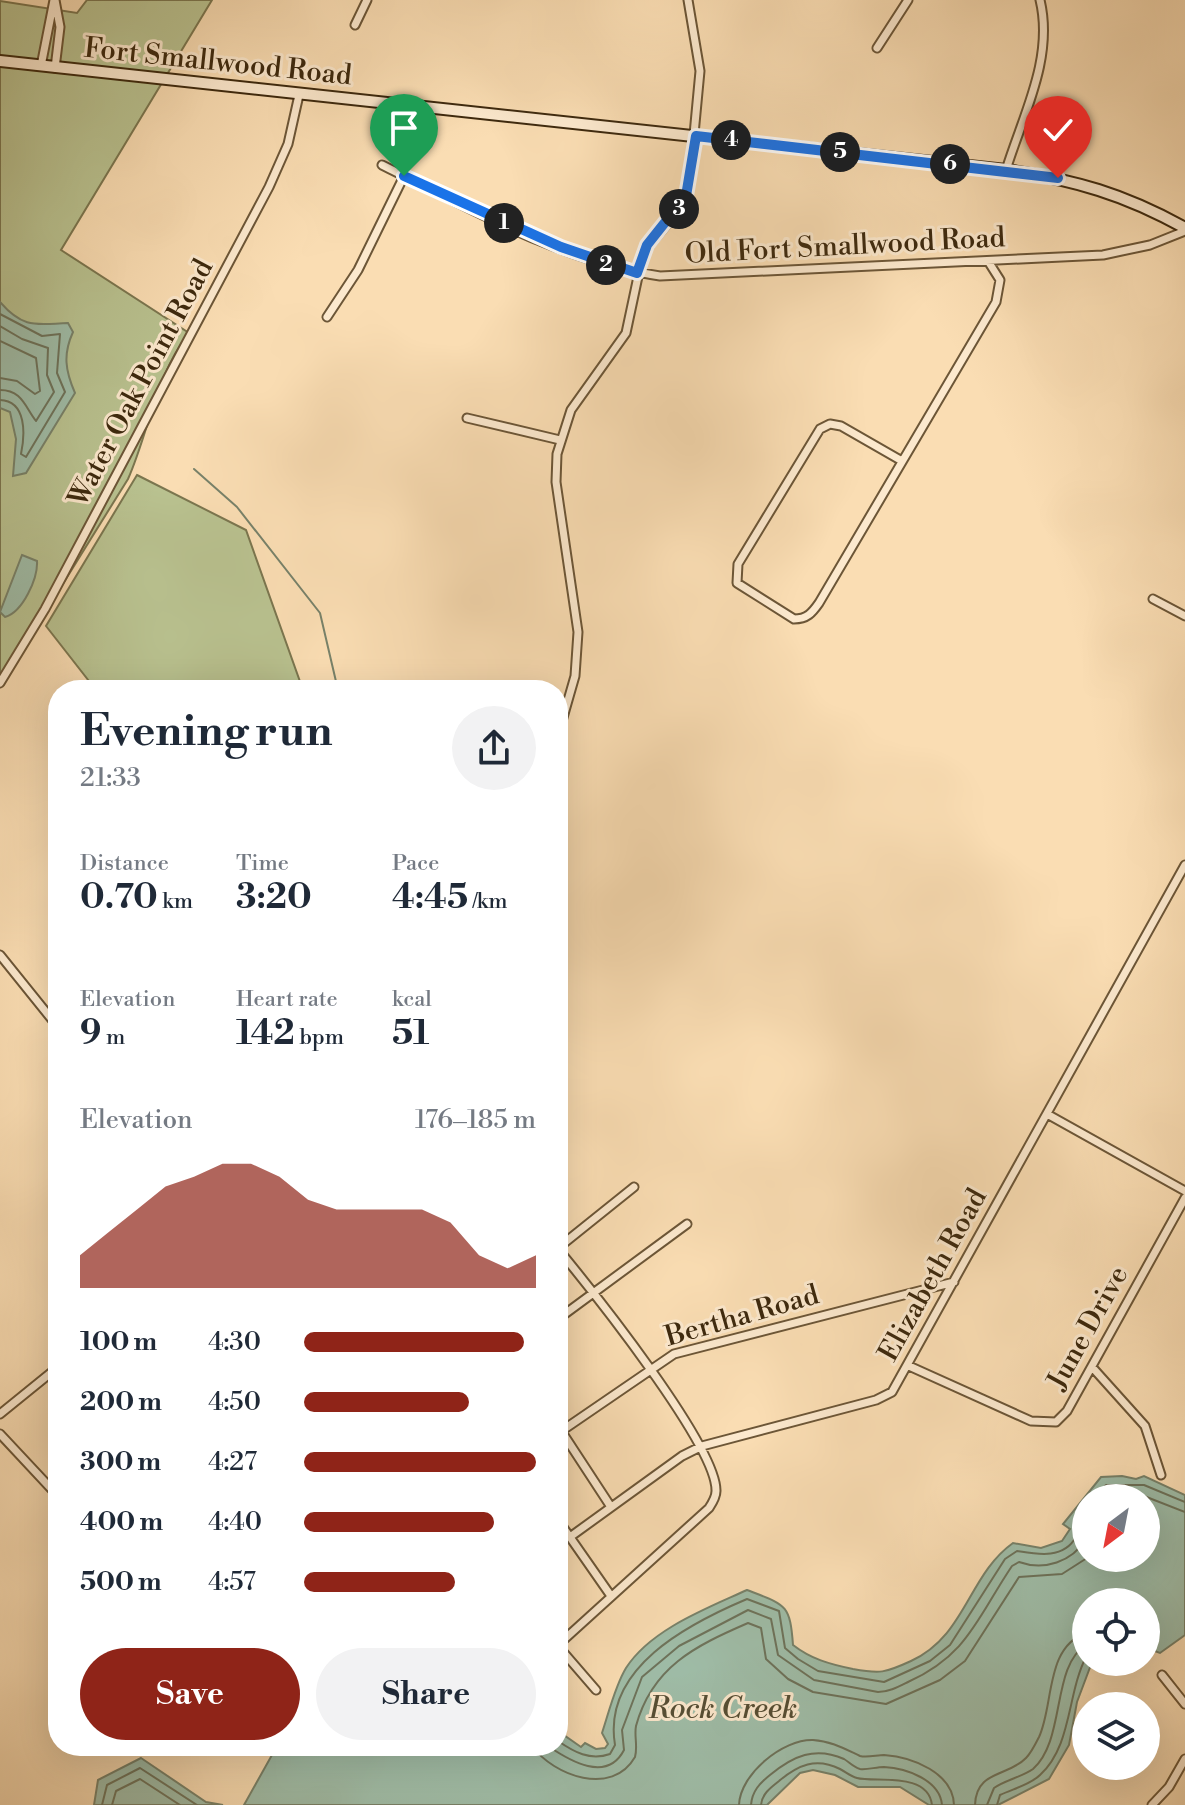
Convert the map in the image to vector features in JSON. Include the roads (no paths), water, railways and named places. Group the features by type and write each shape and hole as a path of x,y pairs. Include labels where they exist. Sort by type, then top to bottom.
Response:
{"main road":[{"name":"Fort Smallwood Road","path":"0,61 1006,170 1070,180 1115,193 1185,230"}],"street":[{"path":"41,66 55,0"},
{"path":"55,0 60,27 55,68"},
{"path":"355,25 367,0"},
{"path":"568,700 575,676 578,632 556,482 560,440 577,399 626,333 637,273 647,245 686,196 696,136 699,54 688,0"},
{"path":"877,48 908,0"},
{"path":"1006,170 1039,71 1043,38 1040,0"},
{"name":"Water Oak Point Road","path":"0,683 45,609 269,187 288,144 299,95"},
{"name":"Old Fort Smallwood Road","path":"382,165 561,247 637,273 660,276 1103,255 1150,245 1185,230"},
{"path":"327,317 358,270 404,176"},
{"path":"902,461 841,426 830,424 820,429 738,564 737,583 788,617 802,619 809,616 902,461 996,302 1000,280 988,261"},
{"path":"467,418 560,440"},
{"path":"1153,599 1185,616"},
{"name":"Elizabeth Road","path":"570,1537 682,1456 702,1446 886,1397 909,1366 1185,865"},
{"path":"0,955 48,1015"},
{"path":"1047,1114 1185,1191"},
{"path":"568,1240 634,1187"},
{"name":"June Drive","path":"909,1366 1031,1421 1056,1422 1067,1411 1185,1198"},
{"path":"568,1312 687,1224"},
{"path":"568,1260 702,1446 716,1489 709,1508 568,1636"},
{"name":"Bertha Road","path":"568,1423 674,1354 954,1282"},
{"path":"1092,1367 1145,1426 1161,1475"},
{"path":"0,1414 48,1375"},
{"path":"0,1434 48,1485"},
{"path":"568,1442 611,1507"},
{"path":"568,1534 611,1596"},
{"path":"568,1657 596,1690"},
{"path":"1162,1675 1185,1704"},
{"path":"1152,1805 1169,1787 1185,1759"}],"water":[{"path":"0,302 24,321 68,323 73,332 66,362 75,393 26,473 13,476 16,439 10,412 0,408"},
{"path":"22,555 37,561 35,576 18,609 5,617 0,612"},
{"name":"Rock Creek","path":"1144,1476 1185,1495 1185,1635 1160,1653 1160,1588 1072,1588 1072,1676 1087,1676 1081,1692 1072,1692 1069,1745 1049,1779 998,1805 929,1805 900,1787 858,1787 835,1775 813,1770 800,1773 767,1805 244,1805 271,1756 568,1756 568,1738 581,1747 585,1743 596,1749 605,1748 608,1744 602,1733 612,1699 622,1675 637,1654 681,1621 747,1590 784,1608 790,1621 793,1645 807,1654 862,1671 895,1668 929,1650 944,1637 986,1571 1013,1543 1041,1548 1062,1541 1070,1529 1063,1524 1072,1513 1072,1572 1160,1572 1160,1484 1095,1484 1101,1477 1136,1479"},
{"path":"141,1758 206,1802 223,1805 94,1805 98,1780"}],"waterway":[{"path":"194,469 237,507 320,613 336,680"}]}
